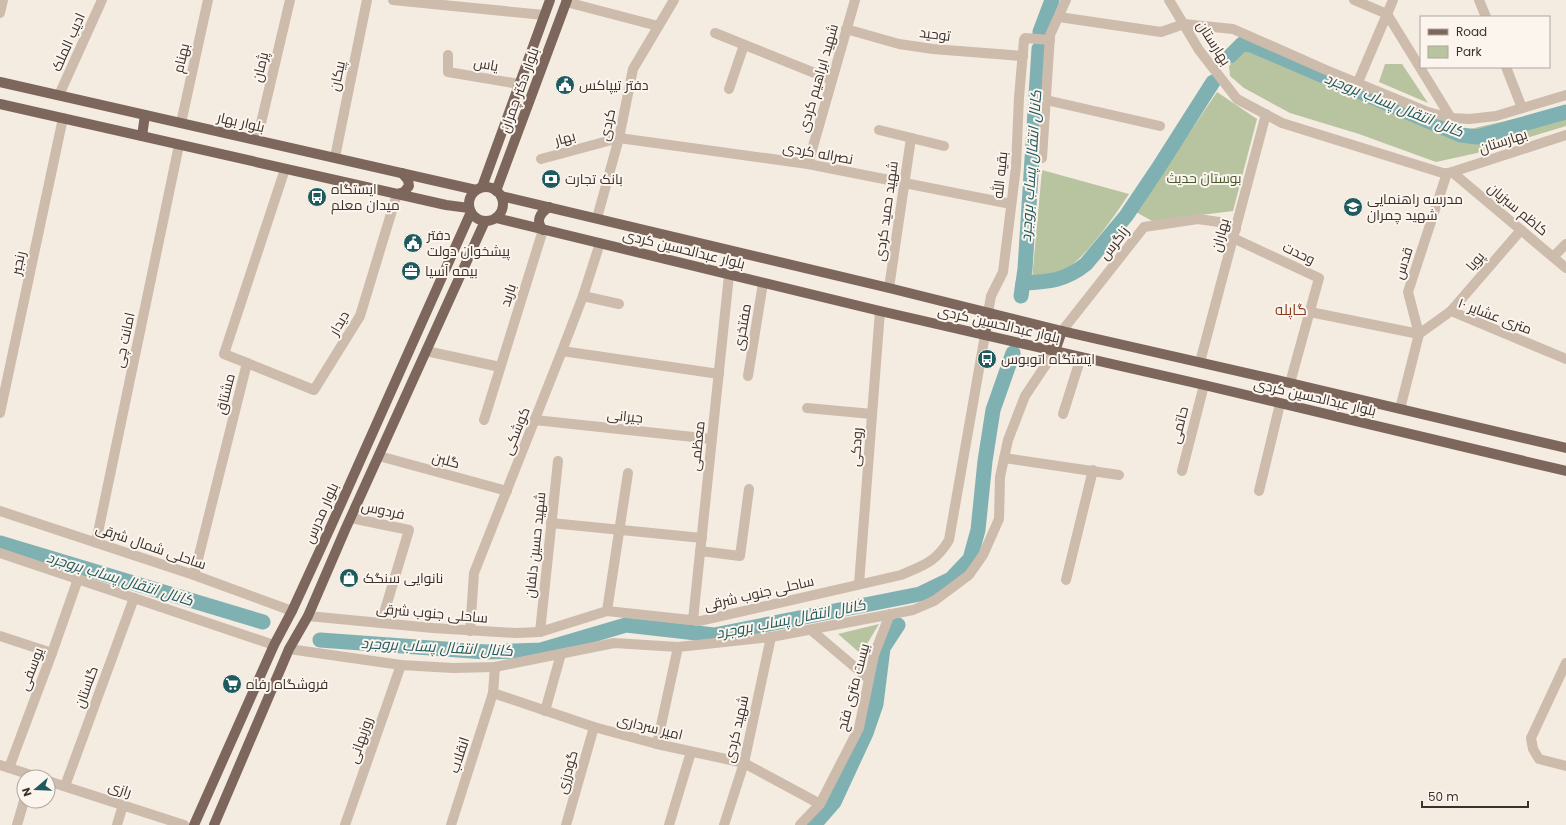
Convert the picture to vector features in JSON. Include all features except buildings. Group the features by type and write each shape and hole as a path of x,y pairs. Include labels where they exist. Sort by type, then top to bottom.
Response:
{"main road":[{"name":"بلوار دکتر چمران","path":"479,189 550,0"},
{"name":"بلوار دکتر چمران","path":"499,193 567,1"},
{"name":"بلوار بهار","path":"0,82 479,189"},
{"path":"0,104 470,210"},
{"path":"142,136 145,115"},
{"path":"397,194 404,192 409,186 408,180 402,173"},
{"path":"487,187 499,193 503,208 501,213 496,218 486,222 474,217 470,210 469,202 471,195 479,189 487,187"},
{"name":"بلوار عبدالحسین کردی","path":"499,193 549,207 1062,331 1566,448"},
{"path":"544,230 539,222 540,215 549,207"},
{"name":"بلوار مدرس","path":"194,825 274,645 292,611 470,210"},
{"name":"بلوار عبدالحسین کردی","path":"496,218 880,311 1204,385 1566,471"},
{"name":"بلوار مدرس","path":"214,825 289,649 308,616 426,351 486,222"},
{"path":"985,335 988,313"},
{"path":"1055,351 1062,331"},
{"path":"292,611 308,616"},
{"path":"274,645 289,649"}],"street":[{"path":"0,13 3,0"},
{"name":"ادیب الملک","path":"59,95 102,0"},
{"name":"بهنام","path":"181,123 208,0"},
{"name":"پژمان","path":"257,140 290,0"},
{"name":"پیکان","path":"334,157 367,0"},
{"path":"393,0 428,1 544,15"},
{"name":"کردی","path":"597,218 619,138 633,69 674,0"},
{"name":"شهید ابراهیم کردی","path":"808,164 854,0"},
{"path":"1042,158 1050,35 1066,0"},
{"path":"1059,17 1161,32 1184,24 1168,0"},
{"path":"1354,0 1387,14 1420,68"},
{"path":"1358,82 1393,0"},
{"path":"1479,0 1486,16"},
{"path":"567,1 658,26"},
{"name":"بهارستان","path":"1184,24 1233,29 1326,70 1428,112 1451,118 1470,119 1496,116 1566,95"},
{"name":"بهارستان","path":"1184,24 1199,50 1238,99 1282,123 1450,173 1566,135"},
{"name":"توحید","path":"846,28 899,44 1023,56"},
{"path":"715,33 832,80"},
{"name":"بقیه الله","path":"988,313 991,296 1002,272 1016,167 1019,97 1025,38 1050,40"},
{"path":"729,89 744,45"},
{"name":"یاس","path":"448,56 448,72 519,84"},
{"path":"1420,68 1451,118"},
{"path":"1506,68 1522,108"},
{"path":"1046,100 1160,126"},
{"name":"بهاران","path":"1200,362 1266,114"},
{"name":"رنجبر","path":"0,413 63,118"},
{"path":"878,130 944,146"},
{"name":"بهار","path":"541,159 619,138"},
{"name":"نصراله کردی","path":"619,138 808,164 1011,204"},
{"name":"شهید حمید کردی","path":"889,288 910,138"},
{"name":"امانت چی","path":"96,542 179,145"},
{"name":"مشتاق","path":"194,575 247,363 224,354 285,169"},
{"name":"کاظم سبزیان","path":"1450,173 1566,268"},
{"name":"قدس","path":"1400,410 1419,334 1408,292 1450,173"},
{"name":"دیدار","path":"247,363 314,390 360,316 397,194"},
{"name":"زاگرس","path":"1062,331 1144,227 1198,219 1219,222 1234,234"},
{"name":"باربد","path":"484,420 544,230"},
{"name":"پویا","path":"1451,311 1521,230"},
{"name":"وحدت","path":"1234,234 1319,278 1290,383"},
{"name":"کوشکی","path":"470,631 474,573 584,296 600,243"},
{"path":"1553,257 1566,244"},
{"name":"معظمی","path":"693,620 729,274"},
{"name":"مفتخری","path":"748,376 764,283"},
{"path":"584,296 619,304"},
{"name":"رودکی","path":"859,584 880,311"},
{"name":"۱۰ متری عشایر","path":"1419,334 1451,311 1566,359"},
{"path":"1310,312 1419,334"},
{"name":"ساحلی جنوب شرقی","path":"308,616 470,631 516,633 540,632 607,611 700,621 901,575 925,565 936,558 949,540 985,335"},
{"path":"426,351 500,367"},
{"path":"562,351 719,374"},
{"path":"289,649 401,665 452,668 495,667 614,643 678,647 771,637 913,610 934,601 969,575 983,555 998,519 1000,477 1008,440 1025,396 1055,351"},
{"path":"1063,414 1081,357"},
{"name":"حاتمی","path":"1182,471 1204,385"},
{"path":"1259,491 1280,404"},
{"path":"807,408 872,414"},
{"name":"جیرانی","path":"535,420 712,439"},
{"name":"گلبن","path":"379,456 507,491"},
{"path":"1004,458 1119,474"},
{"name":"شهید حسین دلفان","path":"540,632 558,461"},
{"path":"1066,580 1093,470"},
{"path":"607,611 628,473"},
{"path":"700,551 740,556 749,489"},
{"name":"ساحلی شمال شرقی","path":"0,511 194,575 292,611"},
{"name":"فردوس","path":"351,518 409,530 381,623"},
{"path":"551,523 702,538"},
{"path":"0,553 274,645"},
{"name":"یوسفی","path":"4,766 52,653 78,579"},
{"name":"گلستان","path":"65,786 134,598"},
{"name":"بیست متری فتح","path":"800,825 820,804 859,728 874,655 890,614"},
{"path":"811,630 869,679"},
{"path":"0,636 52,653"},
{"name":"شهید کردی","path":"724,825 744,763 771,637"},
{"path":"657,744 678,647"},
{"path":"545,711 561,654"},
{"path":"1566,663 1531,738 1533,749 1539,759 1566,766"},
{"name":"روزبهانی","path":"345,825 401,665"},
{"path":"493,693 495,667"},
{"name":"امیر سرداری","path":"493,693 594,727 657,744 744,763 820,804"},
{"name":"انقلاب","path":"451,825 493,693"},
{"name":"گودرزی","path":"566,825 594,727"},
{"path":"669,825 691,752"},
{"path":"4,766 16,770"},
{"name":"رازی","path":"56,783 184,825"},
{"path":"117,825 123,805"},
{"path":"17,825 22,809"}],"green space":[{"path":"1244,50 1444,135 1566,107 1566,126 1477,153 1436,162 1359,134 1290,113 1244,88 1230,76 1229,66"},
{"path":"1385,64 1402,64 1428,103 1379,82"},
{"name":"بوستان حدیث","path":"1217,92 1257,119 1233,211 1152,221 1136,212"},
{"name":"بوستان حدیث","path":"1042,170 1129,194 1097,238 1069,268 1056,275 1032,279"},
{"path":"879,624 861,654 838,634"}],"waterway":[{"name":"کانال انتقال پساب بروجرد","path":"1040,32 1052,0"},
{"name":"کانل انتقال پساب بروجرد","path":"1230,56 1242,44 1251,45 1461,135 1477,137 1566,112"},
{"name":"کانال انتقال پساب بروجرد","path":"1021,296 1025,269 1039,49"},
{"name":"کانال انتقال پساب بروجرد","path":"1023,283 1056,280 1071,274 1086,264 1126,216 1213,82"},
{"name":"کانال انتقال پساب بروجرد","path":"320,640 486,652 541,650 626,625 714,635 920,594 951,579 970,559 978,530 985,461 993,410 1013,353"},
{"name":"کانال انتقال پساب بروجرد","path":"0,543 263,622"},
{"path":"814,825 834,802 866,733 876,704 883,648 898,625"}],"place":[{"name":"دفتر تیپاکس","path":"565,85"},
{"name":"بانک تجارت","path":"551,179"},
{"name":"ایستگاه میدان معلم","path":"317,197"},
{"name":"مدرسه راهنمایی شهید چمران","path":"1353,207"},
{"name":"دفتر پیشخوان دولت","path":"413,243"},
{"name":"بیمه آسیا","path":"411,271"},
{"name":"ایستگاه اتوبوس","path":"987,359"},
{"name":"نانوایی سنگک","path":"349,578"},
{"name":"فروشگاه رفاه","path":"232,684"}],"district":[{"name":"گاپله","path":"1291,310"}]}
